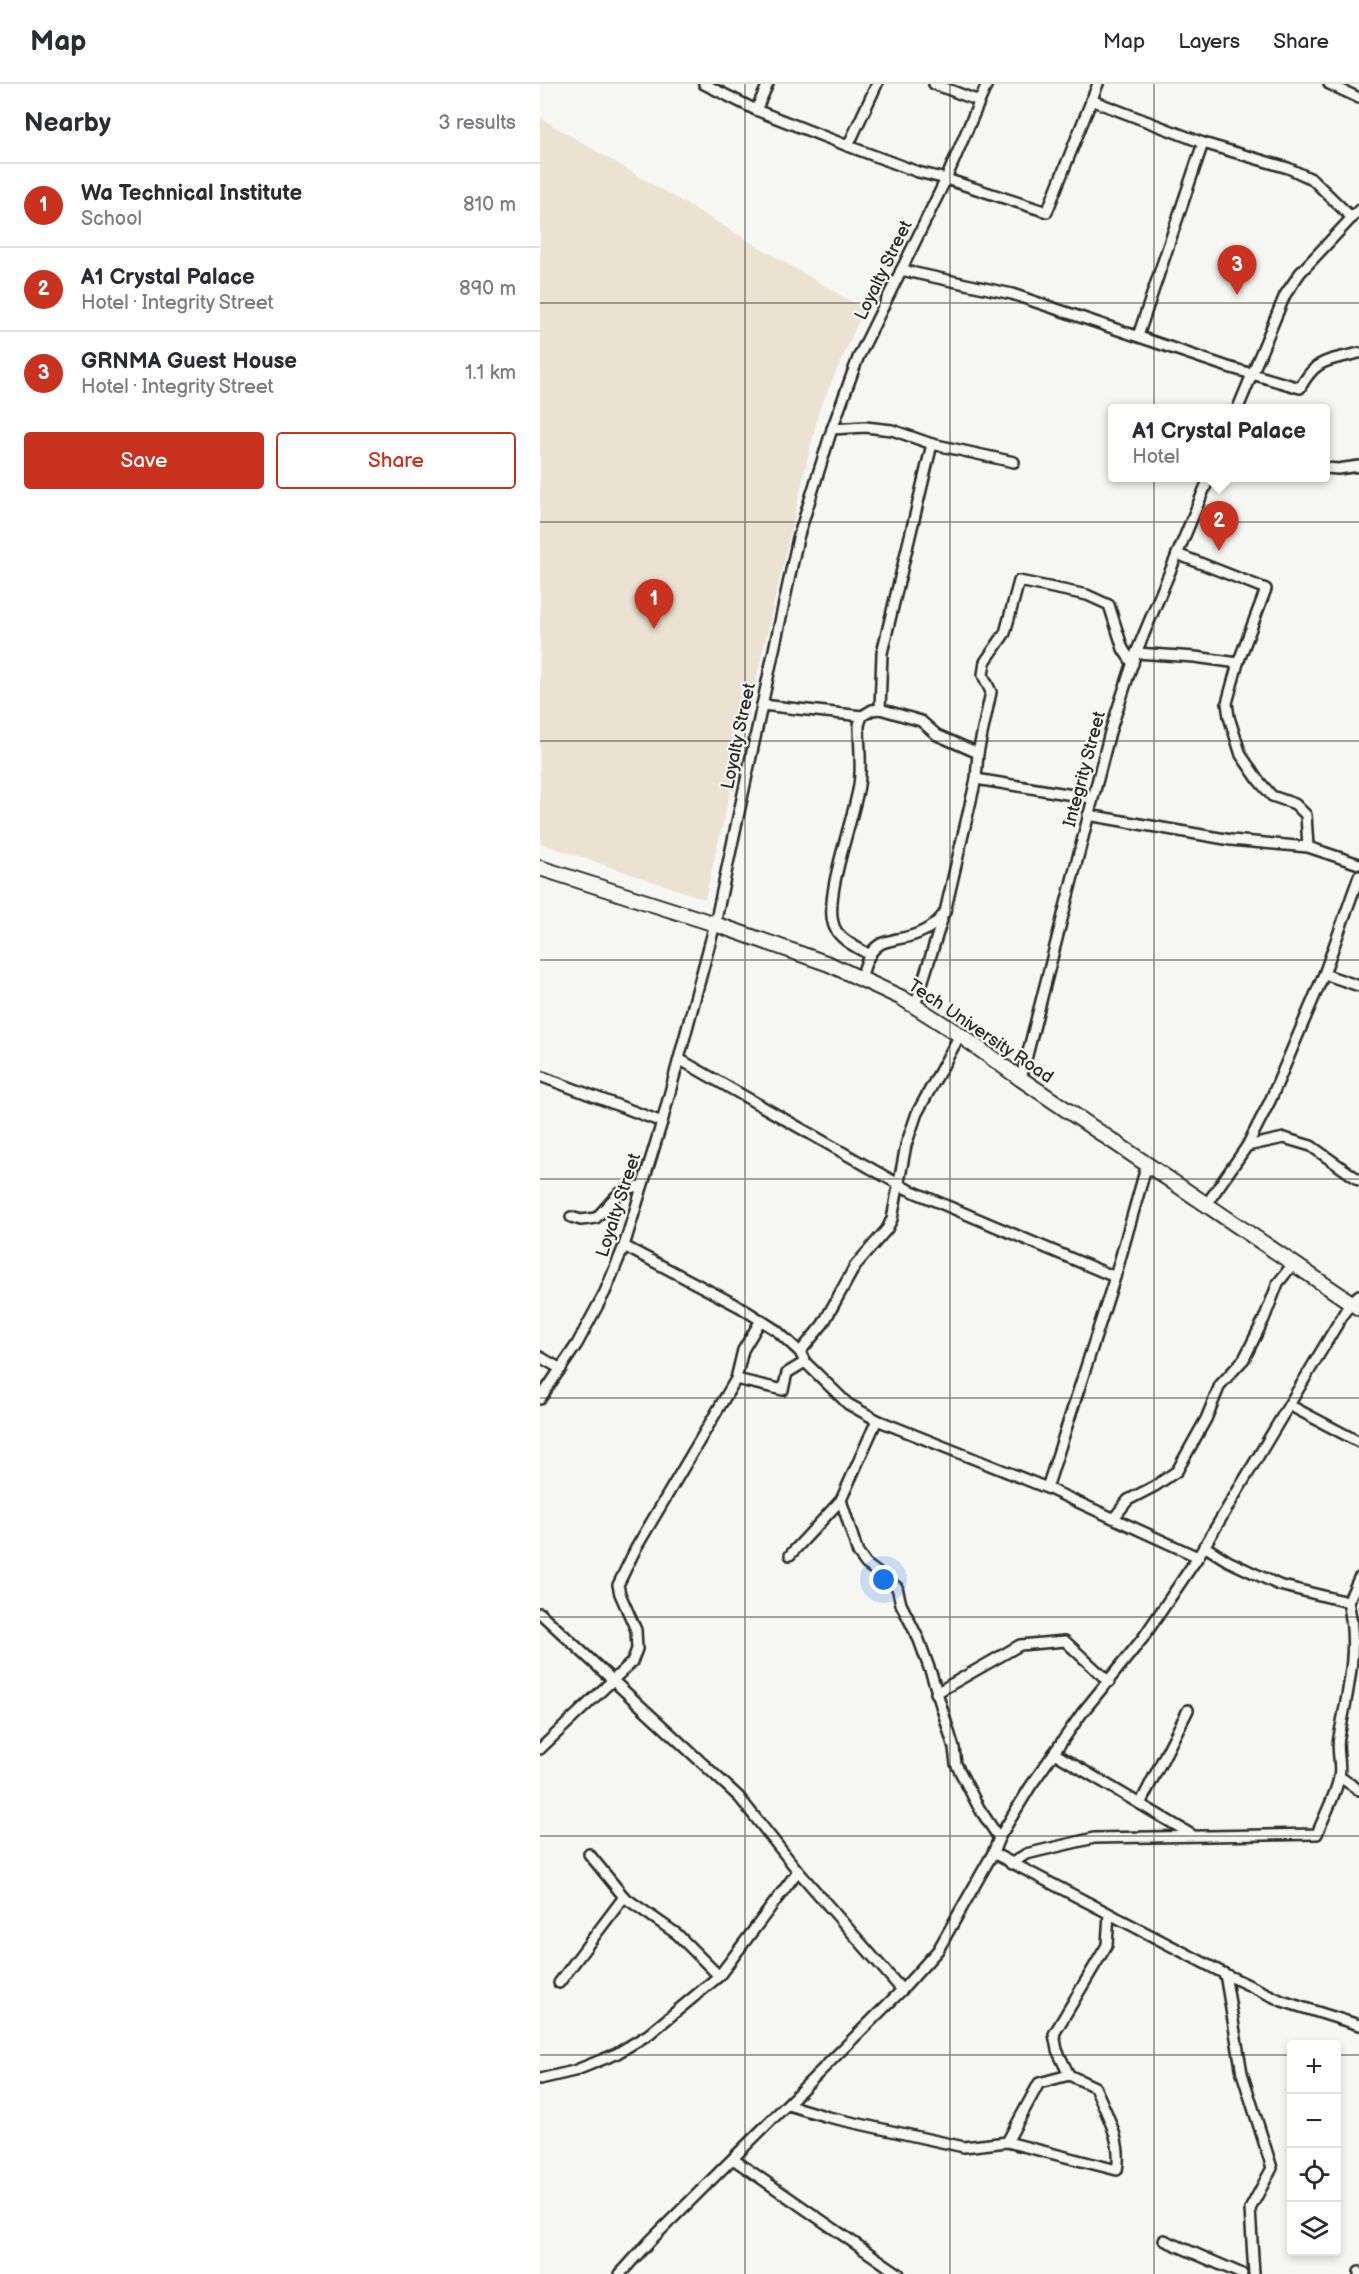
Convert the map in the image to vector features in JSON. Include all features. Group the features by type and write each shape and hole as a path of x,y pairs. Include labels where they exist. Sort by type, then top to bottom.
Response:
{"street":[{"path":"704,84 756,110 848,146 918,172 1047,212 1098,84"},
{"path":"756,110 768,84"},
{"path":"848,146 877,84"},
{"path":"934,84 979,101"},
{"name":"Loyalty Street","path":"540,1399 561,1369 605,1292 624,1246 662,1122 715,924 798,538 832,429 858,358 946,179 987,84"},
{"path":"1329,84 1359,98"},
{"path":"1091,100 1203,143 1288,168 1312,179 1356,214 1300,273 1285,295 1240,404"},
{"path":"1138,336 1203,143"},
{"path":"901,270 1012,294 1251,374 1300,388 1305,379 1323,360 1359,353"},
{"path":"832,429 865,427 892,430 932,444 1014,462"},
{"path":"880,709 882,653 932,444"},
{"path":"1330,468 1359,466"},
{"name":"Integrity Street","path":"1021,1079 1091,798 1110,732 1136,653 1207,482"},
{"path":"1178,554 1266,589 1238,663 1227,703 1241,755 1272,796 1295,804 1306,815 1308,847"},
{"path":"915,1006 945,912 976,779 978,753 991,692 983,675 985,662 1005,633 1019,581 1087,595 1109,605 1123,649 1133,664"},
{"path":"1136,653 1238,663"},
{"path":"762,705 862,716 872,710 880,709 921,722 937,735 978,753"},
{"path":"862,716 859,725 859,786 836,878 832,910 834,927 845,940 870,955"},
{"path":"976,779 1091,798"},
{"path":"1088,815 1231,840 1308,847 1359,864"},
{"name":"Tech University Road","path":"540,868 715,924 829,964 915,1006 1293,1264 1356,1302"},
{"path":"1206,1205 1247,1146 1270,1101 1324,974 1359,876"},
{"path":"861,978 870,955 879,945 886,941 917,934 934,926 945,912"},
{"path":"1324,974 1359,986"},
{"path":"800,1352 823,1324 855,1266 887,1229 892,1219 906,1144 917,1113 960,1035"},
{"path":"679,1059 898,1184 1115,1277"},
{"path":"540,1076 662,1122"},
{"path":"1247,1146 1284,1138 1311,1146 1359,1180"},
{"path":"1047,1488 1115,1277 1147,1164"},
{"path":"571,1217 581,1220 596,1218 622,1190 642,1186"},
{"path":"624,1246 776,1330 800,1352 805,1362 848,1404 877,1419 1047,1488 1198,1557"},
{"path":"1114,1518 1128,1500 1177,1471 1206,1419 1220,1385 1244,1359 1264,1319 1278,1282 1293,1264"},
{"path":"620,2274 650,2241 902,1990 938,1950 993,1853 999,1838 1082,1713 1143,1638 1198,1557 1289,1405 1356,1302"},
{"path":"540,1749 632,1662 636,1649 636,1630 618,1585 636,1548 736,1379 743,1350 761,1320"},
{"path":"540,1357 561,1369"},
{"path":"736,1379 783,1390 788,1373 805,1362"},
{"path":"1289,1405 1359,1442"},
{"path":"790,1555 841,1500 877,1419"},
{"path":"841,1500 858,1552 866,1564 897,1587 901,1604 919,1640 932,1676 954,1748 956,1764 979,1808 999,1838"},
{"path":"1204,1546 1228,1561 1279,1585 1348,1602"},
{"path":"1011,1864 1026,1854 1094,1838 1317,1834 1340,1777 1338,1739 1351,1691 1356,1657 1354,1617 1348,1602 1359,1578"},
{"path":"540,1613 739,1797 798,1871 902,1990"},
{"path":"936,1693 1020,1645 1065,1641 1109,1682"},
{"path":"1140,1804 1188,1710"},
{"path":"1054,1753 1194,1836"},
{"path":"1340,1777 1359,1790"},
{"path":"993,1853 1225,1974 1282,2001 1359,2025"},
{"path":"589,1854 624,1897 677,1934 720,1976"},
{"path":"540,2079 574,2071 616,2054 649,2034 720,1976 798,1871"},
{"path":"559,1983 624,1897"},
{"path":"788,2105 828,2117 964,2147 1007,2142 1117,2170 1120,2157 1115,2133 1095,2087 1069,2074 1057,2050 1053,2034 1107,1944 1109,1914"},
{"path":"1225,1974 1242,2073 1272,2168 1250,2209 1254,2274"},
{"path":"1007,2142 1039,2083 1069,2074"},
{"path":"733,2159 898,2274"},
{"path":"1164,2240 1242,2274"}],"shaded area":[{"path":"540,118 864,309 819,410 705,899 540,843"}],"place":[{"name":"GRNMA Guest House","path":"1237,295"},
{"name":"A1 Crystal Palace","path":"1219,551"},
{"name":"Wa Technical Institute","path":"654,629"}]}
